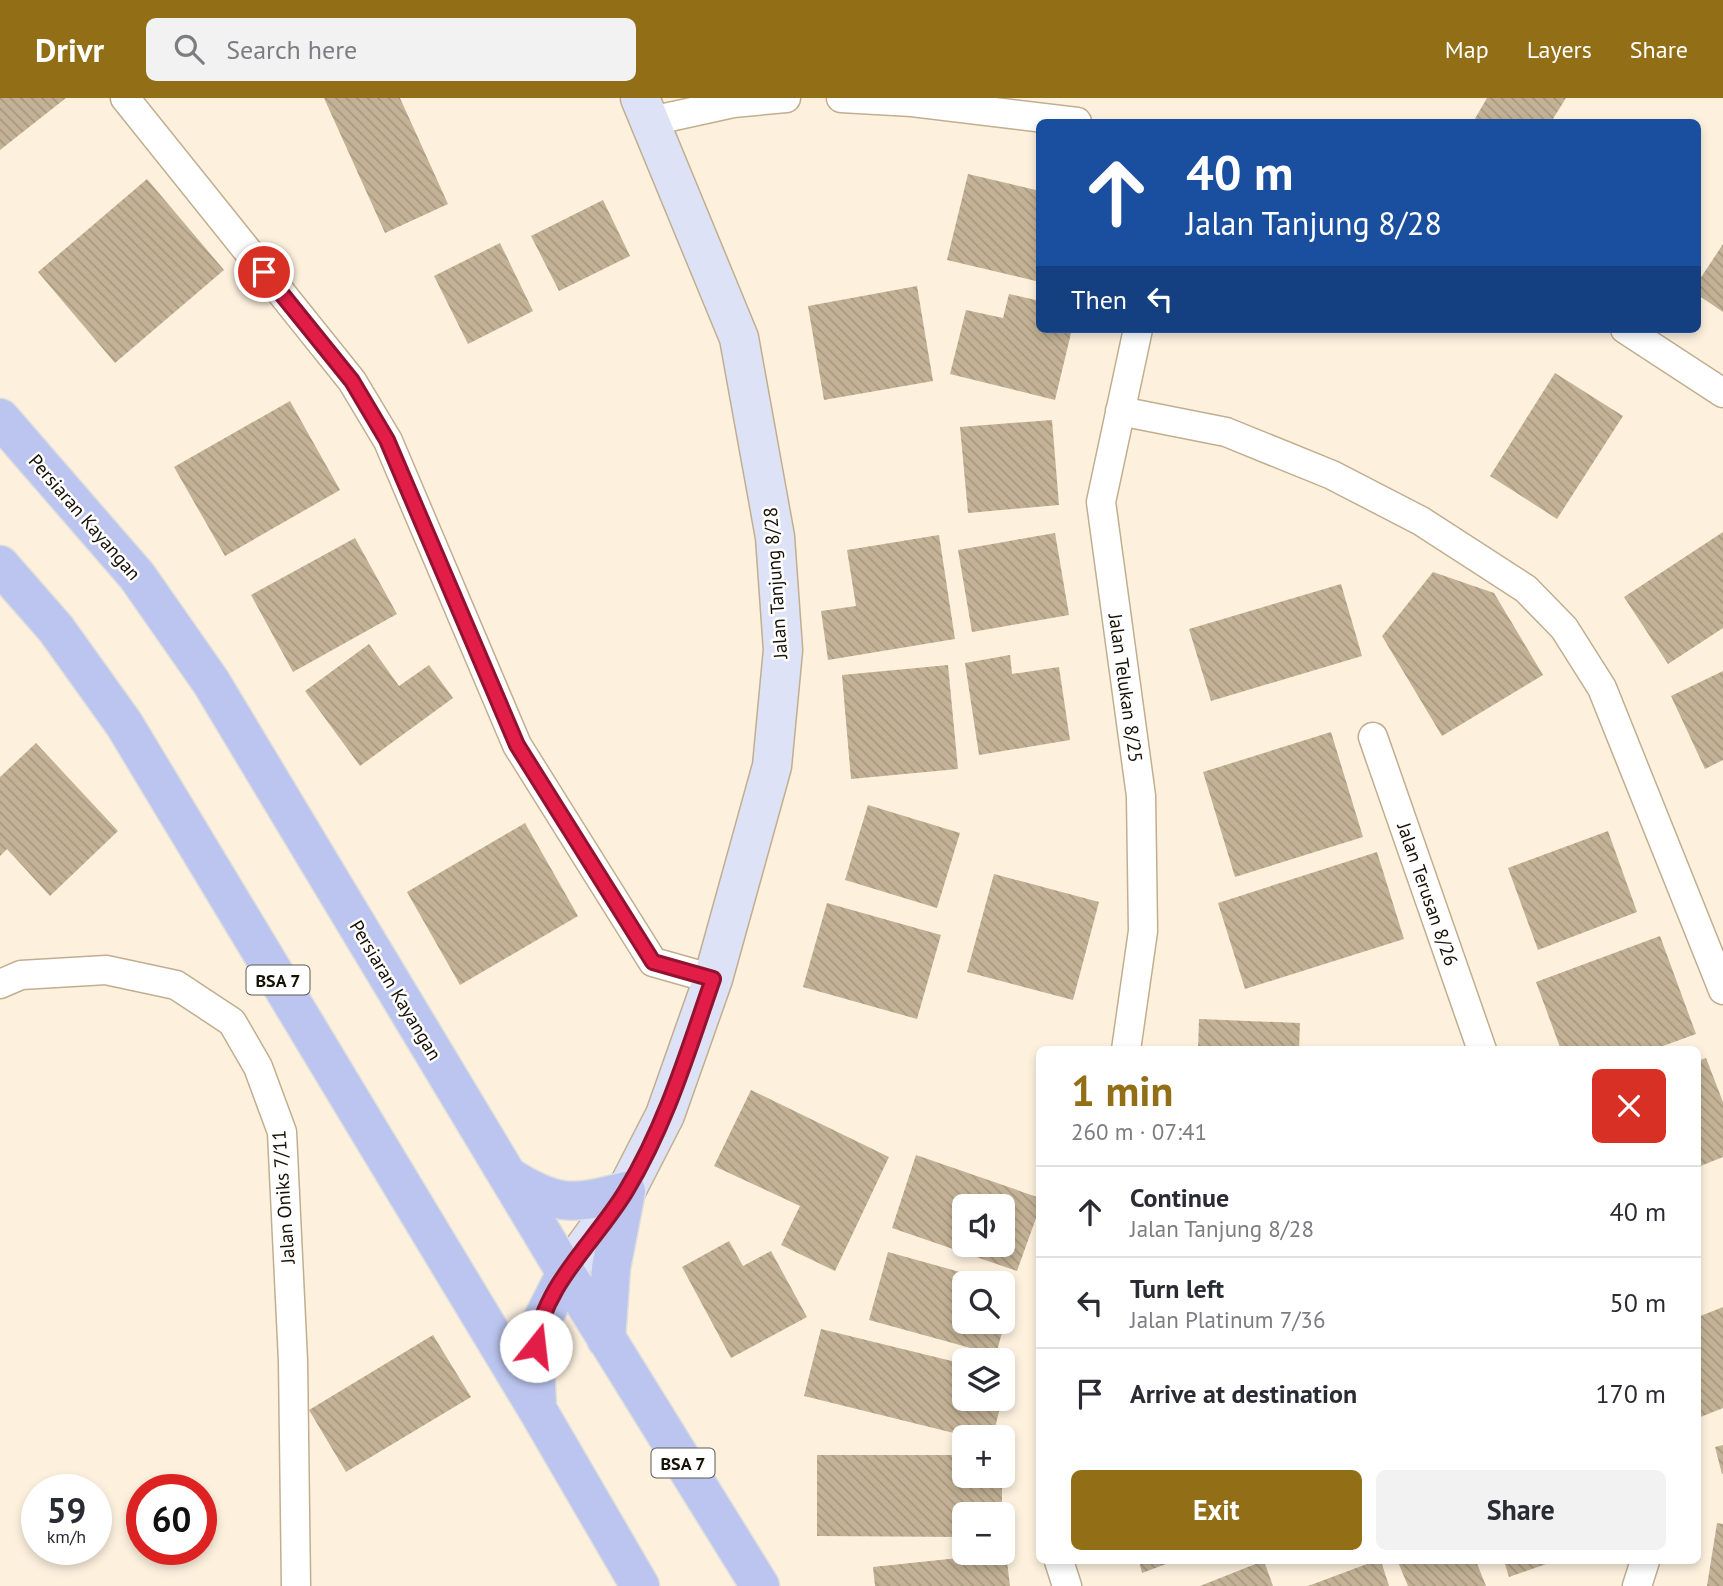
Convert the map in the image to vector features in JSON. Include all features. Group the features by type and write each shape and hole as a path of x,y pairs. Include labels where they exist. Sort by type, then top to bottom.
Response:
{"main road":[{"name":"Persiaran Kayangan","path":"0,418 137,576 211,682 606,1339 760,1586"},
{"name":"BSA 7","path":"0,565 57,629 124,724 537,1409 640,1586"},
{"path":"508,1177 533,1192 560,1201 583,1202 626,1191 611,1268 606,1339"},
{"path":"537,1409 535,1364 538,1328 566,1273"}],"street":[{"path":"125,98 352,381 387,440 517,745 653,962 713,979"},
{"path":"645,109 786,98"},
{"path":"841,98 912,102 1052,119"},
{"name":"Jalan Tanjung 8/28","path":"566,1273 626,1191 665,1115 713,979 772,766 783,650 775,537 739,338 645,109"},
{"name":"Jalan Telukan 8/25","path":"1127,1046 1143,931 1140,796 1101,502 1137,333"},
{"path":"1631,333 1723,393"},
{"path":"1121,411 1226,432 1332,475 1421,521 1526,589 1563,628 1602,688 1723,990"},
{"name":"Jalan Terusan 8/26","path":"1373,737 1481,1046"},
{"name":"Jalan Oniks 7/11","path":"0,984 21,975 106,970 176,985 232,1022 258,1067 282,1132 293,1362 296,1586"},
{"path":"1060,1564 1067,1586"},
{"path":"1637,1586 1644,1564"}],"building":[{"path":"0,98 66,98 0,150"},
{"path":"324,98 400,98 448,204 385,233"},
{"path":"1487,98 1566,98 1553,119 1475,119"},
{"path":"968,174 1036,190 1036,281 947,260"},
{"path":"147,179 224,270 115,363 38,272"},
{"path":"603,200 630,256 559,291 531,236"},
{"path":"500,243 533,311 468,344 434,276"},
{"path":"1723,244 1723,312 1701,297 1701,277"},
{"path":"917,286 933,381 824,400 808,306"},
{"path":"1009,294 1036,300 1036,333 1071,333 1055,400 950,374 966,310 1003,318"},
{"path":"1555,373 1623,416 1557,519 1490,476"},
{"path":"290,401 340,490 225,556 174,467"},
{"path":"1052,420 1059,505 968,513 960,427"},
{"path":"1723,532 1723,628 1668,664 1624,597"},
{"path":"1055,533 1069,615 972,632 958,550"},
{"path":"939,535 955,639 828,660 821,611 856,606 847,550"},
{"path":"355,538 397,614 293,672 251,595"},
{"path":"1433,572 1494,593 1543,675 1442,736 1382,636"},
{"path":"1341,584 1362,656 1211,701 1189,629"},
{"path":"369,644 399,686 429,665 453,698 360,766 305,691"},
{"path":"1010,655 1012,674 1059,667 1070,740 979,755 965,663"},
{"path":"948,665 958,769 851,779 842,675"},
{"path":"1723,671 1723,760 1705,769 1671,696"},
{"path":"1331,732 1363,837 1235,877 1203,772"},
{"path":"36,743 118,831 50,896 7,849 0,856 0,777"},
{"path":"868,805 960,833 937,908 845,880"},
{"path":"525,823 578,916 460,985 407,892"},
{"path":"1608,831 1637,912 1538,950 1508,868"},
{"path":"1377,852 1404,939 1245,989 1218,903"},
{"path":"994,874 1099,902 1073,1000 967,972"},
{"path":"827,903 941,935 917,1019 803,987"},
{"path":"1660,936 1696,1034 1663,1046 1560,1046 1536,982"},
{"path":"1199,1019 1300,1023 1299,1046 1198,1046"},
{"path":"1706,1058 1723,1102 1723,1157 1701,1166 1701,1060"},
{"path":"751,1090 889,1157 835,1271 781,1245 800,1206 714,1166"},
{"path":"916,1155 1036,1197 1036,1218 1017,1271 976,1257 1015,1257 1015,1194 952,1194 952,1249 892,1228"},
{"path":"729,1241 743,1266 771,1251 807,1317 731,1358 682,1267"},
{"path":"888,1252 956,1271 952,1271 952,1334 1002,1334 998,1348 971,1348 869,1320"},
{"path":"1723,1307 1723,1408 1701,1417 1701,1316"},
{"path":"821,1329 952,1361 952,1411 999,1411 996,1425 952,1425 952,1433 804,1396"},
{"path":"433,1335 471,1397 346,1472 309,1410"},
{"path":"1723,1445 1723,1473 1722,1474 1715,1447"},
{"path":"817,1455 952,1455 952,1488 1002,1488 1002,1502 952,1502 952,1537 817,1536"},
{"path":"1717,1523 1723,1524 1723,1586 1707,1586"},
{"path":"952,1559 952,1565 1007,1565 1010,1586 875,1586 873,1567"},
{"path":"1140,1564 1166,1564 1142,1573"},
{"path":"1255,1564 1265,1564 1273,1586 1200,1586"},
{"path":"1367,1564 1382,1564 1389,1586 1308,1586"},
{"path":"1399,1564 1477,1564 1486,1586 1408,1586"},
{"path":"1505,1564 1546,1564 1509,1577"}],"route":[{"path":"264,272 352,381 387,440 517,745 653,962 713,979 665,1115 626,1191 566,1273 538,1328 536,1346"}]}
